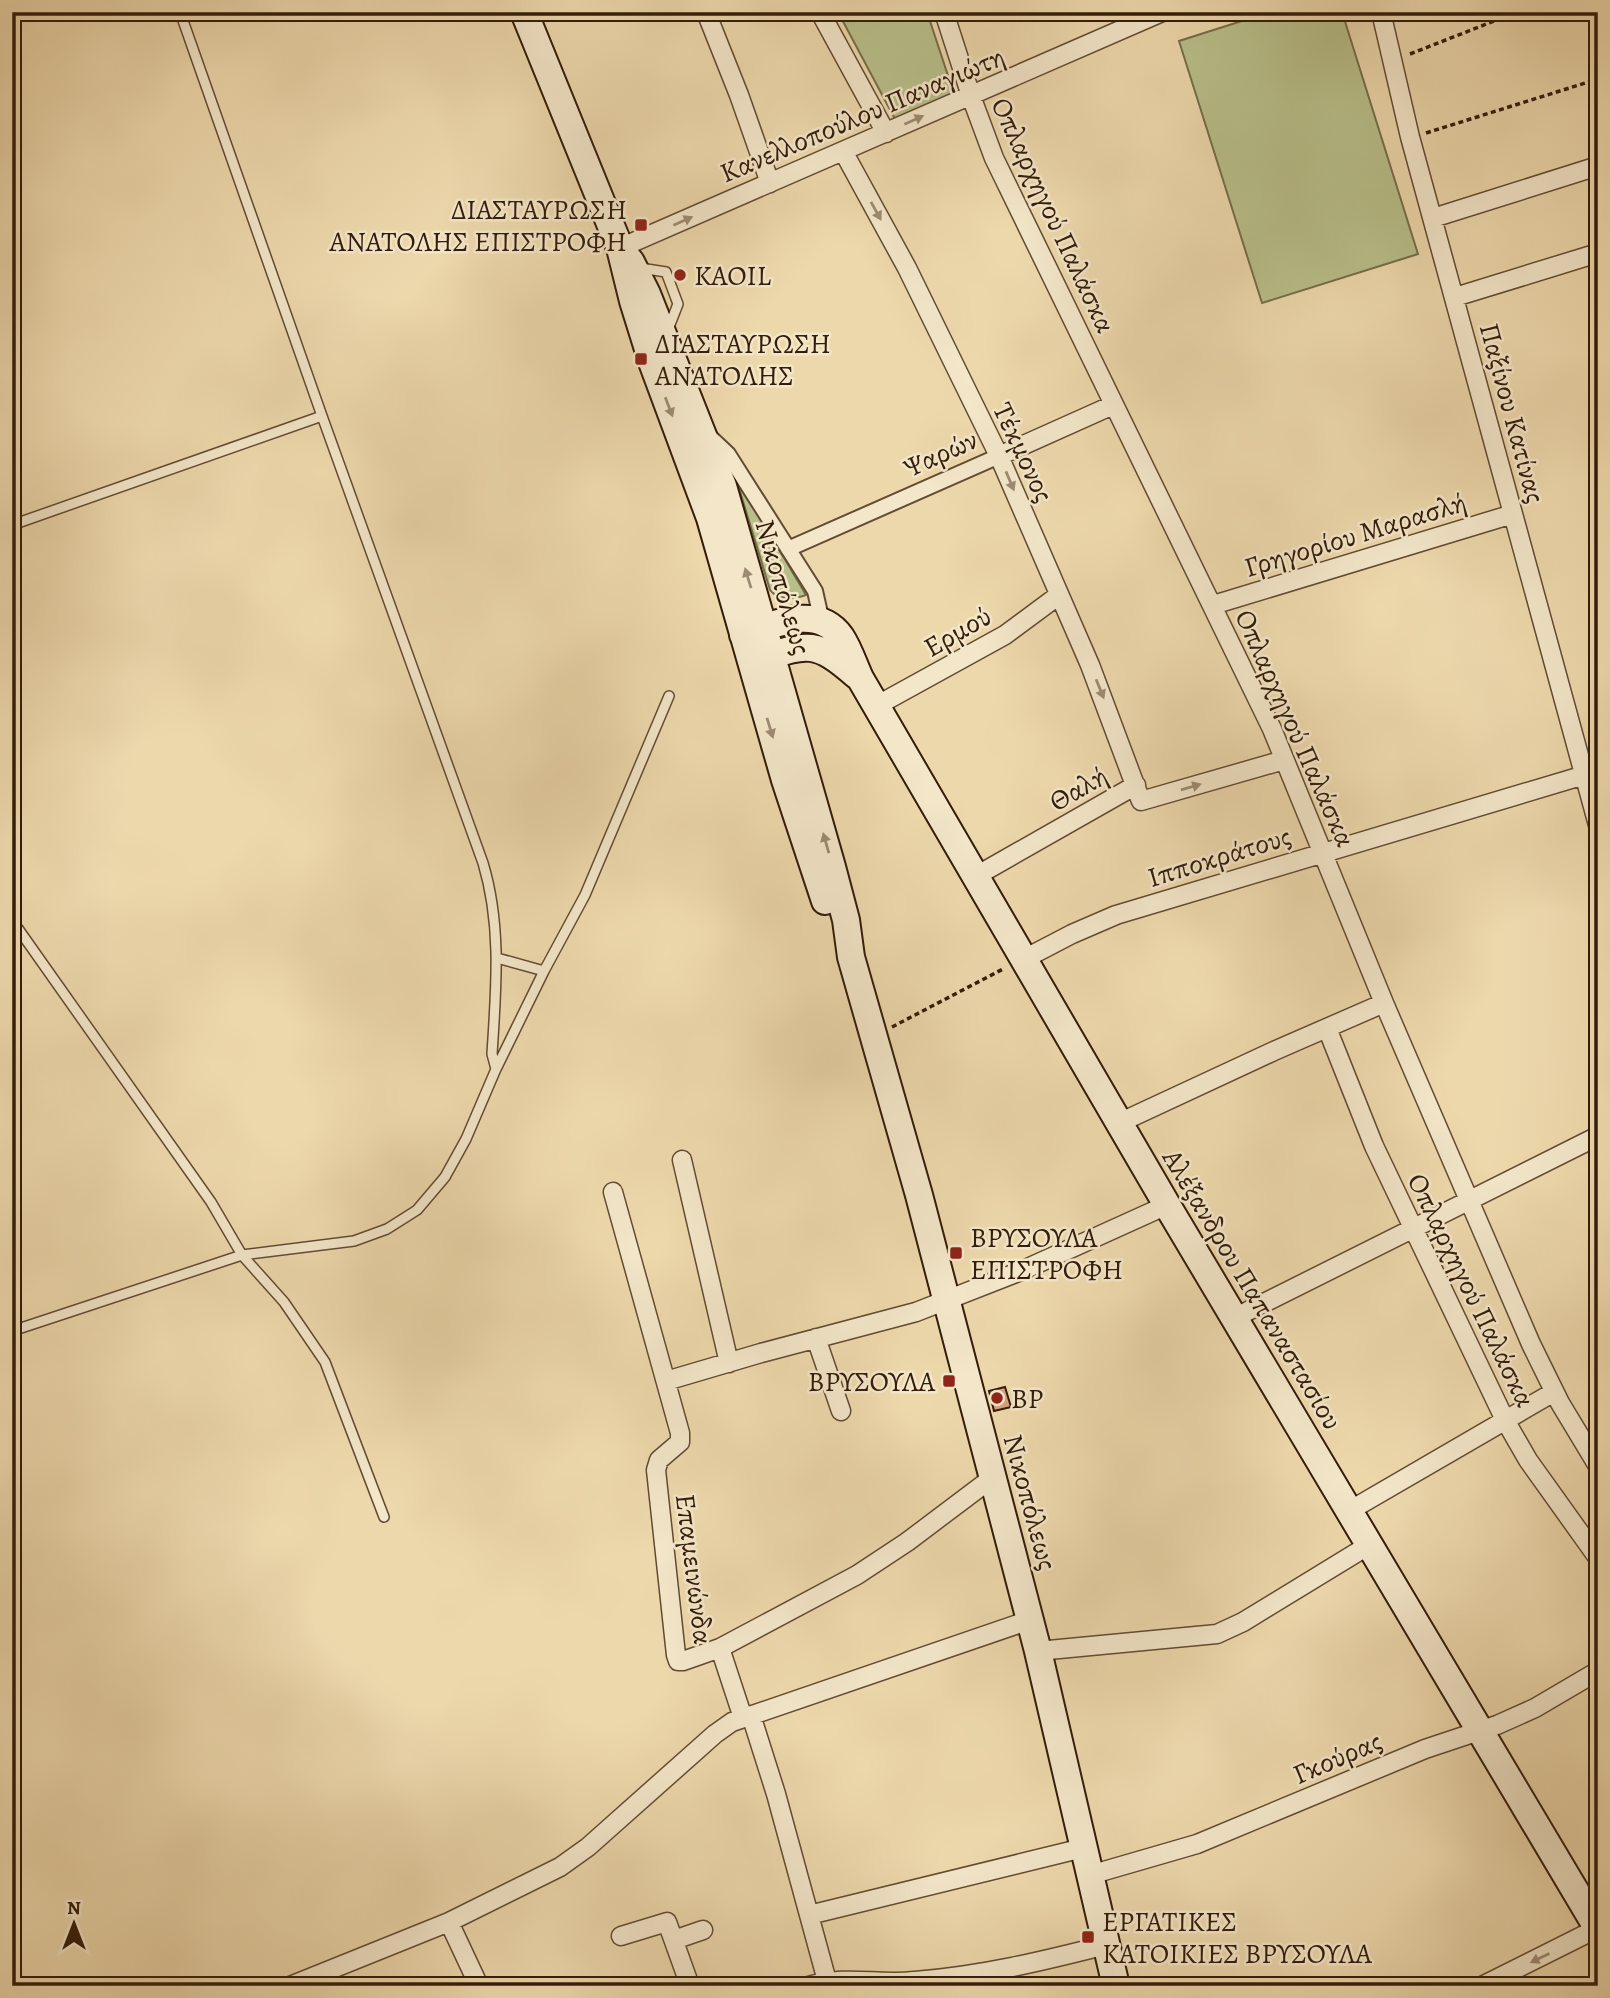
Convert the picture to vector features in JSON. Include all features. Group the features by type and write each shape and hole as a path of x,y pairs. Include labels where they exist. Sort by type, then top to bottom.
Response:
{"main road":[{"name":"Νικοπόλεως","path":"524,12 627,258 665,337 723,486 753,631 823,897 851,957 947,1301 1038,1651 1116,1986"},
{"name":"Νικοπόλεως","path":"627,258 633,301 652,362 753,631"},
{"path":"753,631 788,619 803,618 822,622"},
{"name":"Αλέξανδρου Παπαναστασίου","path":"822,622 840,636 853,672 876,706 1167,1205 1598,1928"},
{"name":"Αλέξανδρου Παπαναστασίου","path":"761,659 796,647 808,646 831,654 853,672"},
{"name":"Νικοπόλεως","path":"761,659 782,690 846,920 851,957"},
{"path":"782,690 792,671 808,661 826,660 853,672"}],"street":[{"path":"706,12 735,83 770,183"},
{"path":"820,12 886,132"},
{"name":"Οπλαρχηγού Παλάσκα","path":"944,12 994,158 1213,605 1284,760 1469,1200 1555,1392 1598,1466"},
{"name":"Κανελλοπούλου Παναγιώτη","path":"627,258 770,183 971,96 1142,16 1162,12"},
{"name":"Παξίνου Κατίνας","path":"1381,12 1410,137 1513,514 1591,773 1598,825"},
{"name":"Τέκμονος","path":"843,151 907,268 999,456 1090,665 1136,785"},
{"path":"1433,218 1598,166"},
{"path":"1455,297 1598,253"},
{"name":"Ψαρών","path":"788,549 1114,405"},
{"path":"702,428 728,454 815,591 822,622"},
{"name":"Γρηγορίου Μαρασλή","path":"1213,605 1513,514"},
{"name":"Ερμού","path":"876,706 1005,635 1059,595"},
{"name":"Θαλή","path":"976,876 1136,785 1141,801 1284,760"},
{"name":"Ιπποκράτους","path":"1024,959 1116,915 1591,773"},
{"path":"1119,1123 1384,1003"},
{"name":"Οπλαρχηγού Παλάσκα","path":"1327,1028 1369,1133 1505,1420 1528,1460 1598,1558"},
{"path":"1234,1318 1598,1136"},
{"path":"682,1160 729,1363"},
{"path":"613,1192 666,1381 816,1338 903,1317 1021,1271 1167,1205"},
{"path":"816,1338 841,1411"},
{"name":"Επαμεινώνδα","path":"666,1381 680,1442 659,1460 656,1470 676,1655 678,1661 683,1661 719,1648 776,1794 827,1981"},
{"path":"1349,1511 1555,1392"},
{"path":"719,1648 857,1576 992,1478"},
{"path":"1038,1651 1217,1634 1243,1622 1369,1545"},
{"path":"290,1986 449,1922 560,1867 588,1847 732,1722 1030,1620"},
{"name":"Γκούρας","path":"1090,1875 1197,1844 1425,1749 1480,1731 1535,1707 1598,1671"},
{"path":"809,1915 1083,1848"},
{"path":"449,1922 479,1986"},
{"path":"621,1936 667,1922 690,1986"},
{"path":"1482,1986 1598,1928"},
{"path":"674,1940 703,1930"},
{"path":"808,1986 827,1981 855,1979 890,1982 957,1978 1013,1968 1106,1945"}],"lane":[{"path":"180,12 322,416 484,863 493,903 497,958 492,1054 496,1069"},
{"path":"12,525 322,416"},
{"path":"12,1331 243,1255 354,1241 403,1221 429,1198 456,1159 496,1069 585,895 669,696"},
{"path":"12,920 211,1202 243,1255 284,1302 325,1362 384,1517"},
{"path":"497,958 544,971"}],"path":[{"path":"1391,62 1517,12"},
{"path":"1410,137 1598,79"},
{"path":"875,1036 1024,959"}],"green space":[{"path":"838,12 927,12 955,97 896,121"},
{"path":"1270,12 1342,12 1418,254 1262,303 1179,41"},
{"path":"735,475 806,595 787,598 770,590"}],"building":[{"path":"1005,1387 1011,1407 994,1411 989,1391"}],"place":[{"name":"ΔΙΑΣΤΑΥΡΩΣΗ ΑΝΑΤΟΛΗΣ ΕΠΙΣΤΡΟΦΗ","path":"641,225"},
{"name":"KAOIL","path":"680,275"},
{"name":"ΔΙΑΣΤΑΥΡΩΣΗ ΑΝΑΤΟΛΗΣ","path":"641,359"},
{"name":"ΒΡΥΣΟΥΛΑ ΕΠΙΣΤΡΟΦΗ","path":"956,1253"},
{"name":"ΒΡΥΣΟΥΛΑ","path":"949,1381"},
{"name":"BP","path":"997,1398"},
{"name":"ΕΡΓΑΤΙΚΕΣ ΚΑΤΟΙΚΙΕΣ ΒΡΥΣΟΥΛΑ","path":"1088,1937"}]}
